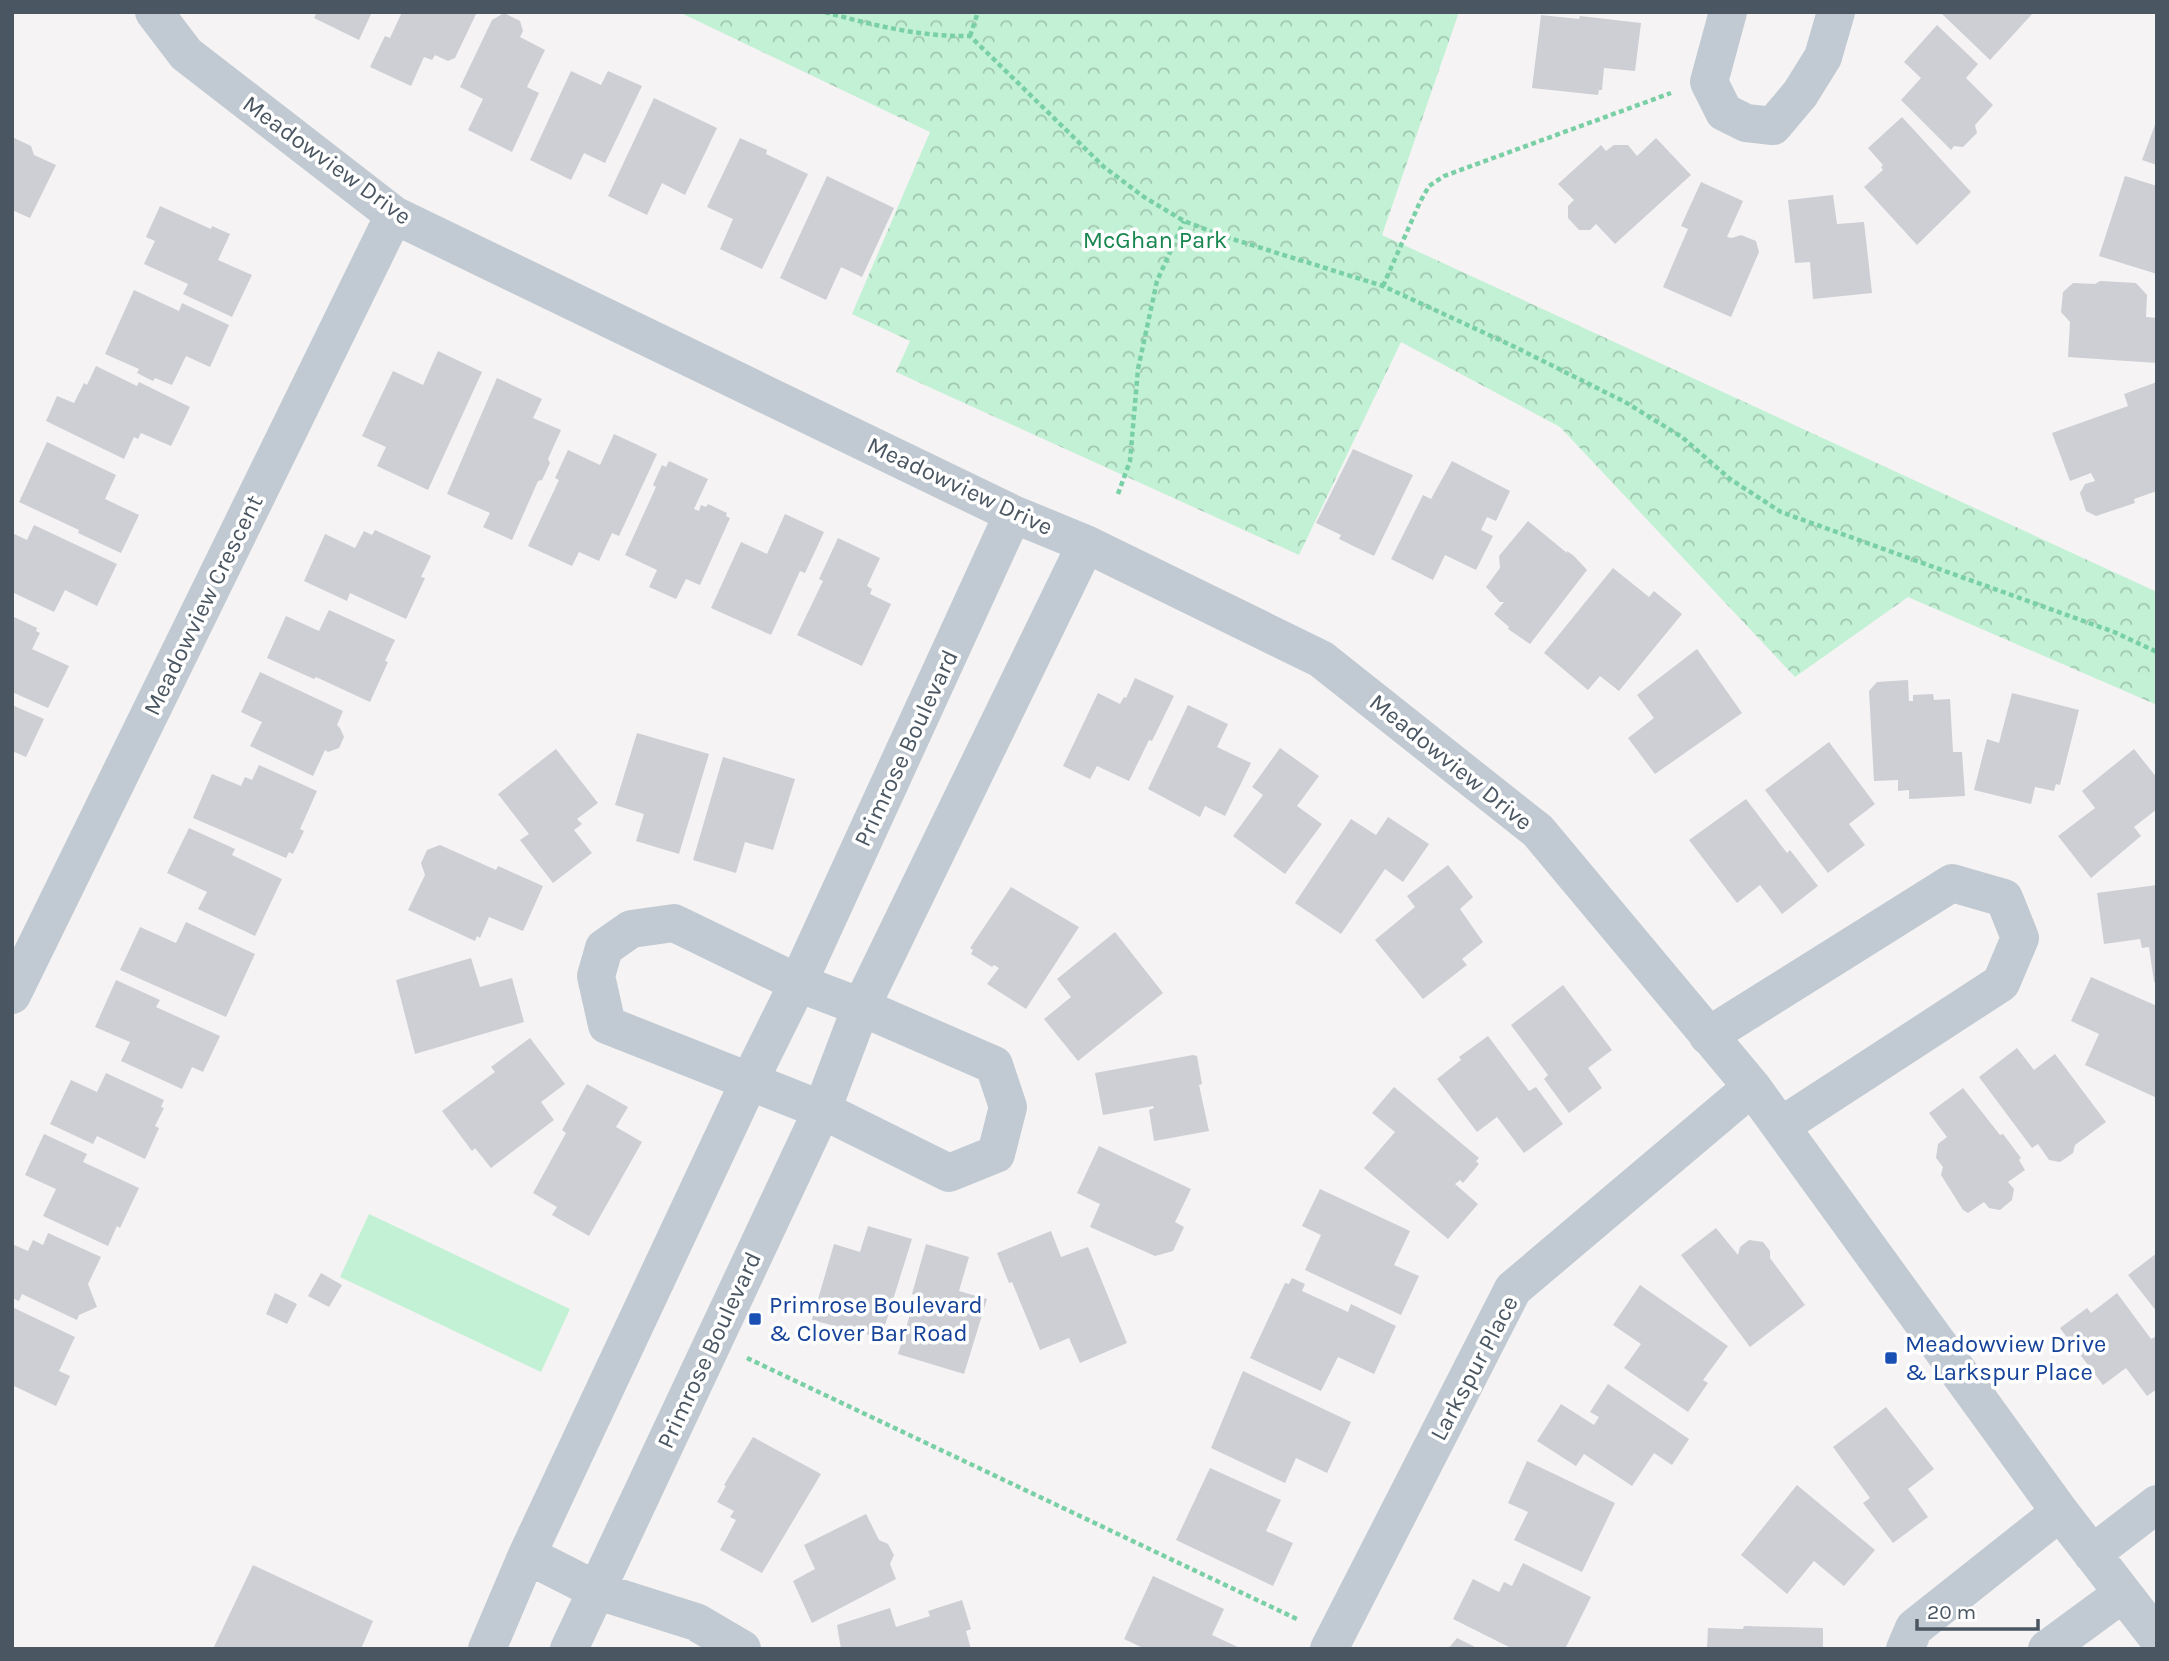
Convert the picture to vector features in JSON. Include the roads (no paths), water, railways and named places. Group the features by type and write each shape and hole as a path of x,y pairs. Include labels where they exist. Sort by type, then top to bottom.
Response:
{"street":[{"name":"Meadowview Drive","path":"153,12 186,54 394,215 1013,514 1086,544 1321,659 1538,831 1782,1126 2060,1512 2157,1637"},
{"path":"1728,12 1709,82 1724,112 1746,123 1773,126 1800,94 1822,57 1836,12"},
{"name":"Meadowview Crescent","path":"12,995 394,215"},
{"name":"Primrose Boulevard","path":"487,1649 527,1555 798,983 1013,514"},
{"name":"Primrose Boulevard","path":"569,1649 822,1110 861,1007 1086,544"},
{"path":"1707,1035 1952,883 2004,898 2020,938 2001,983 1782,1126"},
{"path":"674,923 798,983 861,1007 994,1065 1008,1107 996,1154 949,1173 822,1110 607,1025 596,976 604,948 631,929 674,923"},
{"name":"Larkspur Place","path":"1331,1643 1513,1289 1752,1087"},
{"path":"2092,1554 2157,1504"},
{"path":"1905,1649 1914,1628 2060,1512"},
{"path":"527,1555 598,1591 696,1622 742,1649"},
{"path":"2047,1649 2122,1594"}],"place":[{"name":"Primrose Boulevard & Clover Bar Road","path":"755,1319"},
{"name":"Meadowview Drive & Larkspur Place","path":"1891,1358"}],"park label":[{"name":"McGhan Park","path":"1155,240"}]}
